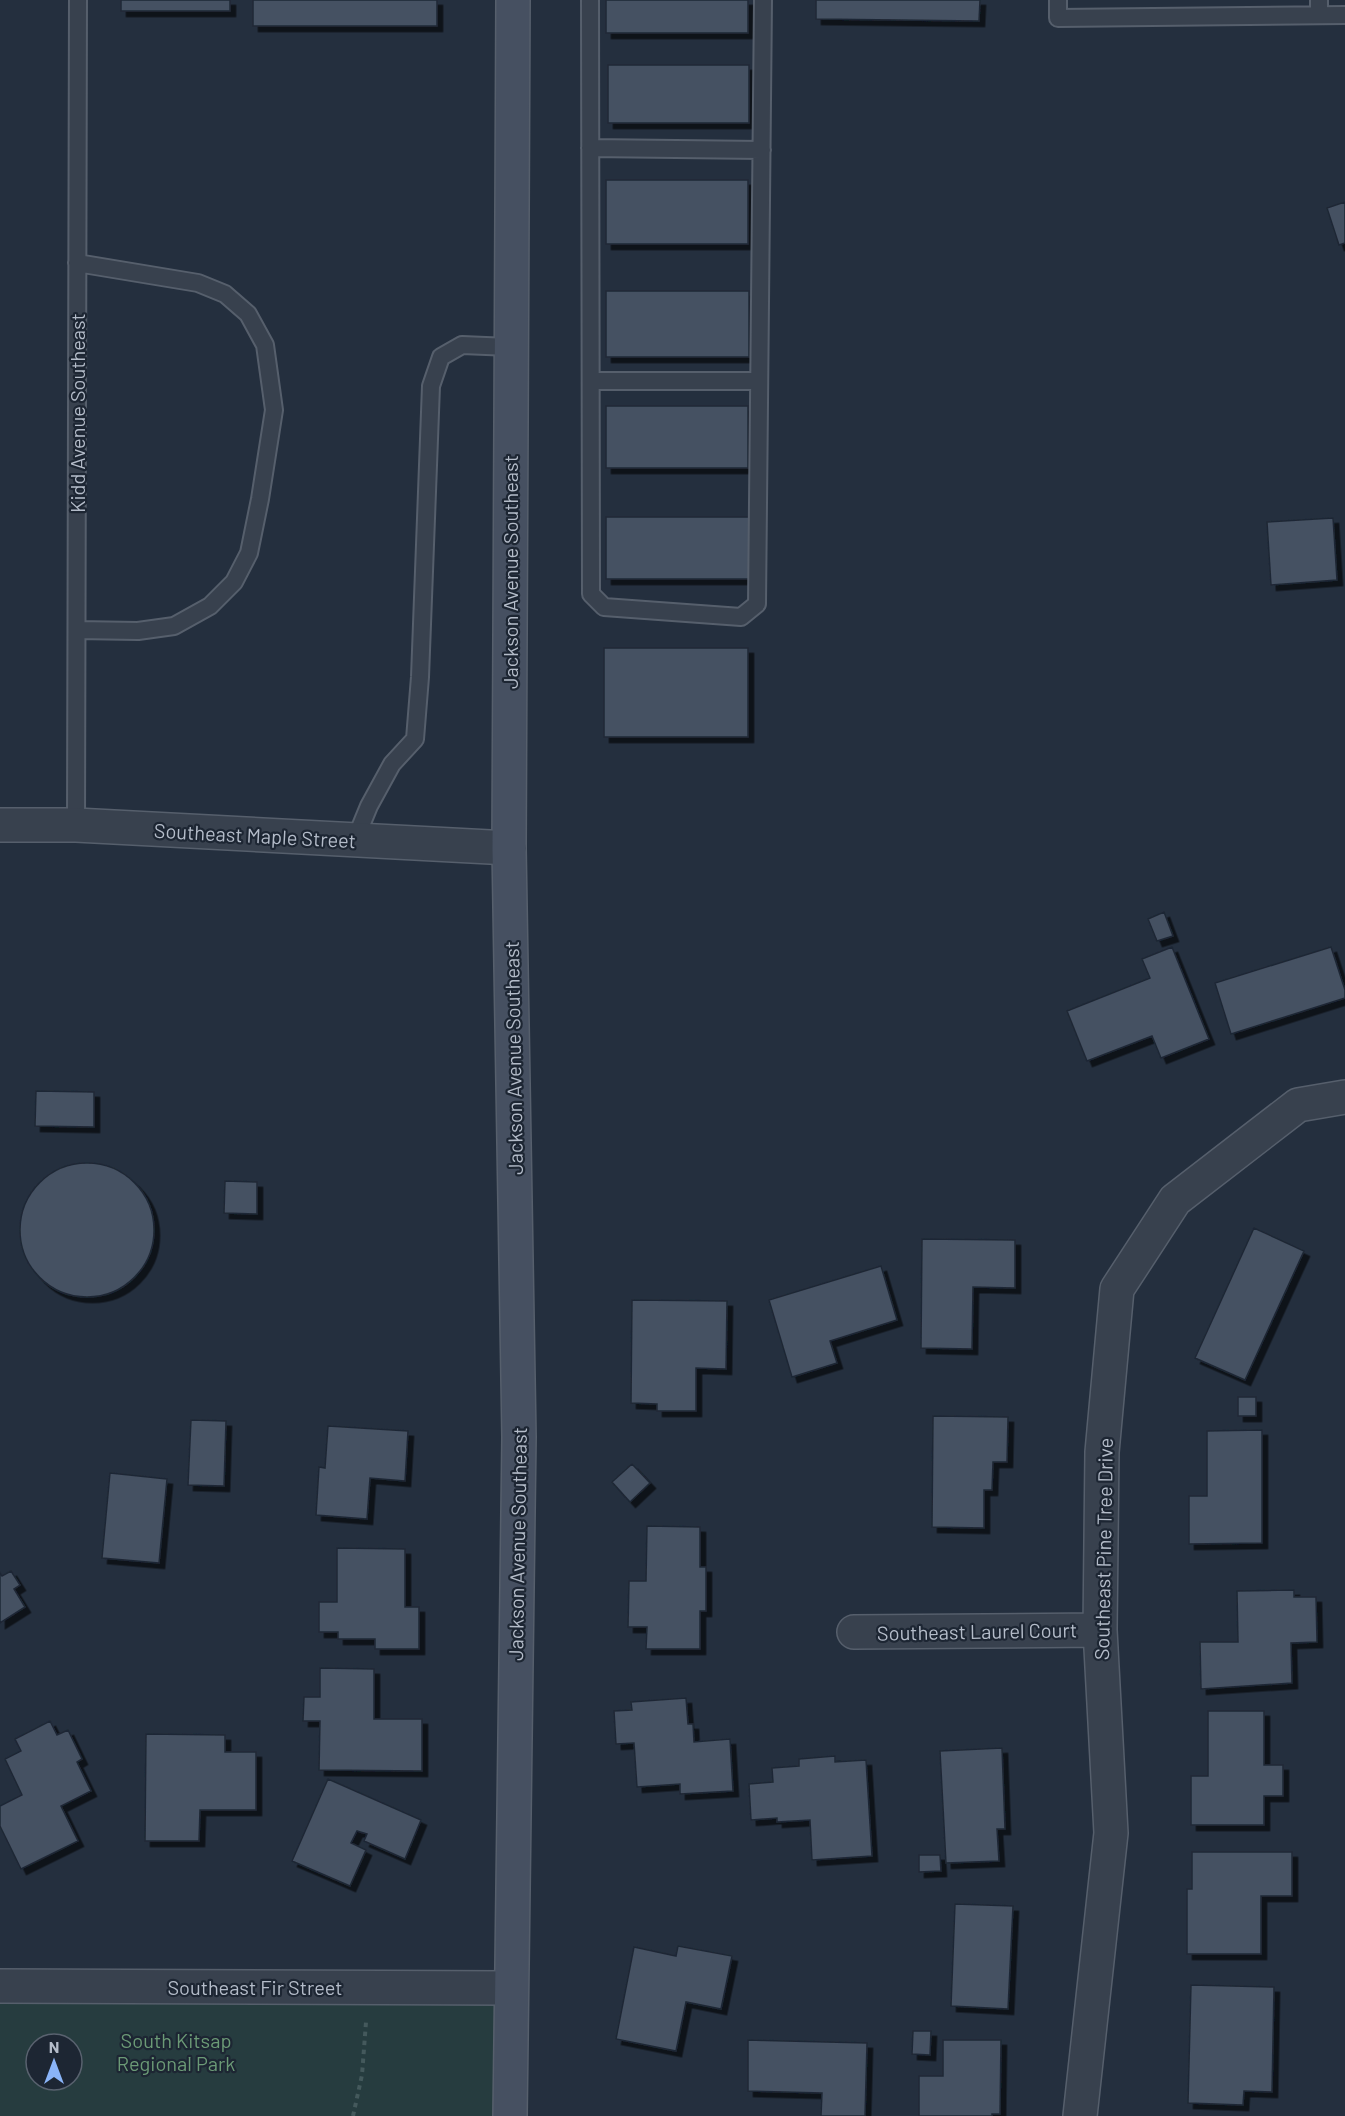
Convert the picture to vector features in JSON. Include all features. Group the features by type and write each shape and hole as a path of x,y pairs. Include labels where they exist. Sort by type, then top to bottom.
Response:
{"main road":[{"name":"Jackson Avenue Southeast","path":"510,2116 519,1437 509,848 513,0"}],"street":[{"name":"Southeast Maple Street","path":"0,825 76,825 509,848"},
{"name":"Southeast Pine Tree Drive","path":"1080,2116 1111,1833 1100,1630 1102,1452 1117,1289 1175,1200 1298,1105 1345,1097"},
{"name":"Southeast Laurel Court","path":"854,1632 1100,1630"},
{"name":"Southeast Fir Street","path":"0,1986 510,1988"}],"lane":[{"name":"Kidd Avenue Southeast","path":"76,825 78,0"},
{"path":"590,0 591,594 604,607 741,617 757,604 763,0"},
{"path":"1058,0 1058,18 1319,8 1345,15"},
{"path":"590,148 762,150"},
{"path":"77,263 198,283 225,294 248,314 265,345 274,410 249,553 234,582 210,606 174,626 138,631 77,630"},
{"path":"355,840 369,806 392,764 415,739 420,677 431,386 441,357 462,345 512,347"},
{"path":"591,381 759,381"}],"path":[{"path":"353,2116 362,2075 369,1988"}],"green space":[{"name":"South Kitsap Regional Park","path":"0,1986 510,1988 510,2116 0,2116"}],"building":[{"path":"121,0 230,0 230,11 121,11"},
{"path":"253,0 437,0 437,26 253,26"},
{"path":"606,0 748,0 748,33 606,33"},
{"path":"816,0 980,0 979,21 816,19"},
{"path":"608,65 749,65 749,123 608,123"},
{"path":"606,180 748,180 748,244 606,244"},
{"path":"1345,202 1345,243 1339,245 1327,208"},
{"path":"606,291 749,291 749,357 606,357"},
{"path":"606,406 748,406 748,468 606,468"},
{"path":"606,517 749,517 749,579 606,579"},
{"path":"1333,518 1337,580 1271,585 1267,522"},
{"path":"604,648 748,648 748,737 604,737"},
{"path":"1164,912 1173,936 1157,941 1148,919"},
{"path":"1172,947 1209,1039 1161,1058 1152,1036 1087,1061 1067,1011 1150,978 1142,959"},
{"path":"1331,947 1345,990 1345,998 1231,1034 1215,983"},
{"path":"36,1091 94,1092 94,1127 35,1126"},
{"path":"87,1163 113,1168 135,1182 149,1204 154,1230 149,1256 135,1278 113,1292 87,1297 61,1292 39,1278 25,1256 20,1230 25,1204 39,1182 61,1168"},
{"path":"225,1181 257,1182 257,1214 224,1213"},
{"path":"1254,1228 1304,1251 1245,1380 1195,1358"},
{"path":"922,1239 1015,1240 1015,1288 973,1287 972,1349 921,1348"},
{"path":"881,1266 897,1320 830,1341 837,1363 792,1377 769,1300"},
{"path":"632,1300 727,1301 726,1369 696,1368 696,1411 657,1411 657,1404 631,1403"},
{"path":"1238,1397 1256,1397 1256,1416 1238,1416"},
{"path":"933,1416 1008,1417 1007,1462 993,1462 992,1490 984,1490 984,1528 932,1527"},
{"path":"191,1420 226,1421 224,1486 188,1485"},
{"path":"328,1426 408,1431 405,1481 370,1478 367,1519 316,1515 319,1467 325,1468"},
{"path":"1262,1430 1262,1543 1189,1544 1189,1496 1207,1496 1207,1431"},
{"path":"632,1464 650,1483 630,1502 612,1482"},
{"path":"110,1473 167,1479 159,1563 102,1558"},
{"path":"647,1526 700,1527 700,1567 706,1567 706,1611 700,1611 700,1649 646,1649 647,1627 628,1627 629,1581 646,1581"},
{"path":"337,1548 405,1549 405,1607 419,1607 419,1649 375,1649 375,1639 338,1639 338,1632 319,1632 319,1602 337,1602"},
{"path":"11,1571 20,1585 14,1589 25,1607 0,1623 0,1573 2,1576"},
{"path":"1294,1590 1294,1597 1316,1597 1317,1642 1291,1643 1292,1683 1201,1689 1200,1642 1238,1642 1237,1591"},
{"path":"320,1668 374,1669 374,1719 422,1719 422,1771 319,1770 320,1721 303,1721 304,1697 320,1697"},
{"path":"686,1698 688,1724 693,1724 694,1742 730,1739 733,1791 680,1794 680,1784 637,1787 634,1743 616,1744 614,1711 632,1710 631,1702"},
{"path":"1208,1711 1264,1711 1264,1765 1283,1765 1283,1796 1264,1796 1264,1825 1191,1825 1191,1776 1208,1776"},
{"path":"50,1721 57,1735 68,1730 82,1759 77,1762 91,1791 61,1806 78,1841 21,1869 0,1826 0,1806 22,1795 5,1759 21,1751 15,1739"},
{"path":"146,1734 225,1735 225,1752 256,1752 256,1810 200,1810 199,1841 145,1841"},
{"path":"1002,1748 1005,1829 997,1829 999,1861 946,1863 940,1751"},
{"path":"835,1756 835,1762 866,1760 872,1856 812,1860 810,1820 777,1822 777,1818 751,1820 749,1784 773,1782 772,1768 799,1766 799,1759"},
{"path":"328,1779 421,1820 405,1859 364,1841 367,1834 357,1831 351,1843 366,1850 350,1886 292,1861"},
{"path":"1192,1852 1292,1852 1292,1896 1261,1896 1261,1954 1187,1954 1187,1889 1192,1889"},
{"path":"919,1855 940,1855 941,1871 919,1872"},
{"path":"955,1904 1013,1906 1008,2009 951,2006"},
{"path":"678,1946 732,1956 721,2009 686,2002 676,2051 616,2039 634,1947 676,1956"},
{"path":"1191,1985 1274,1987 1272,2092 1244,2091 1243,2105 1188,2103"},
{"path":"913,2031 931,2031 930,2055 912,2054"},
{"path":"748,2040 867,2043 865,2116 821,2116 822,2093 748,2091"},
{"path":"943,2040 1001,2040 1000,2114 992,2114 992,2116 919,2116 919,2076 943,2076"}]}
